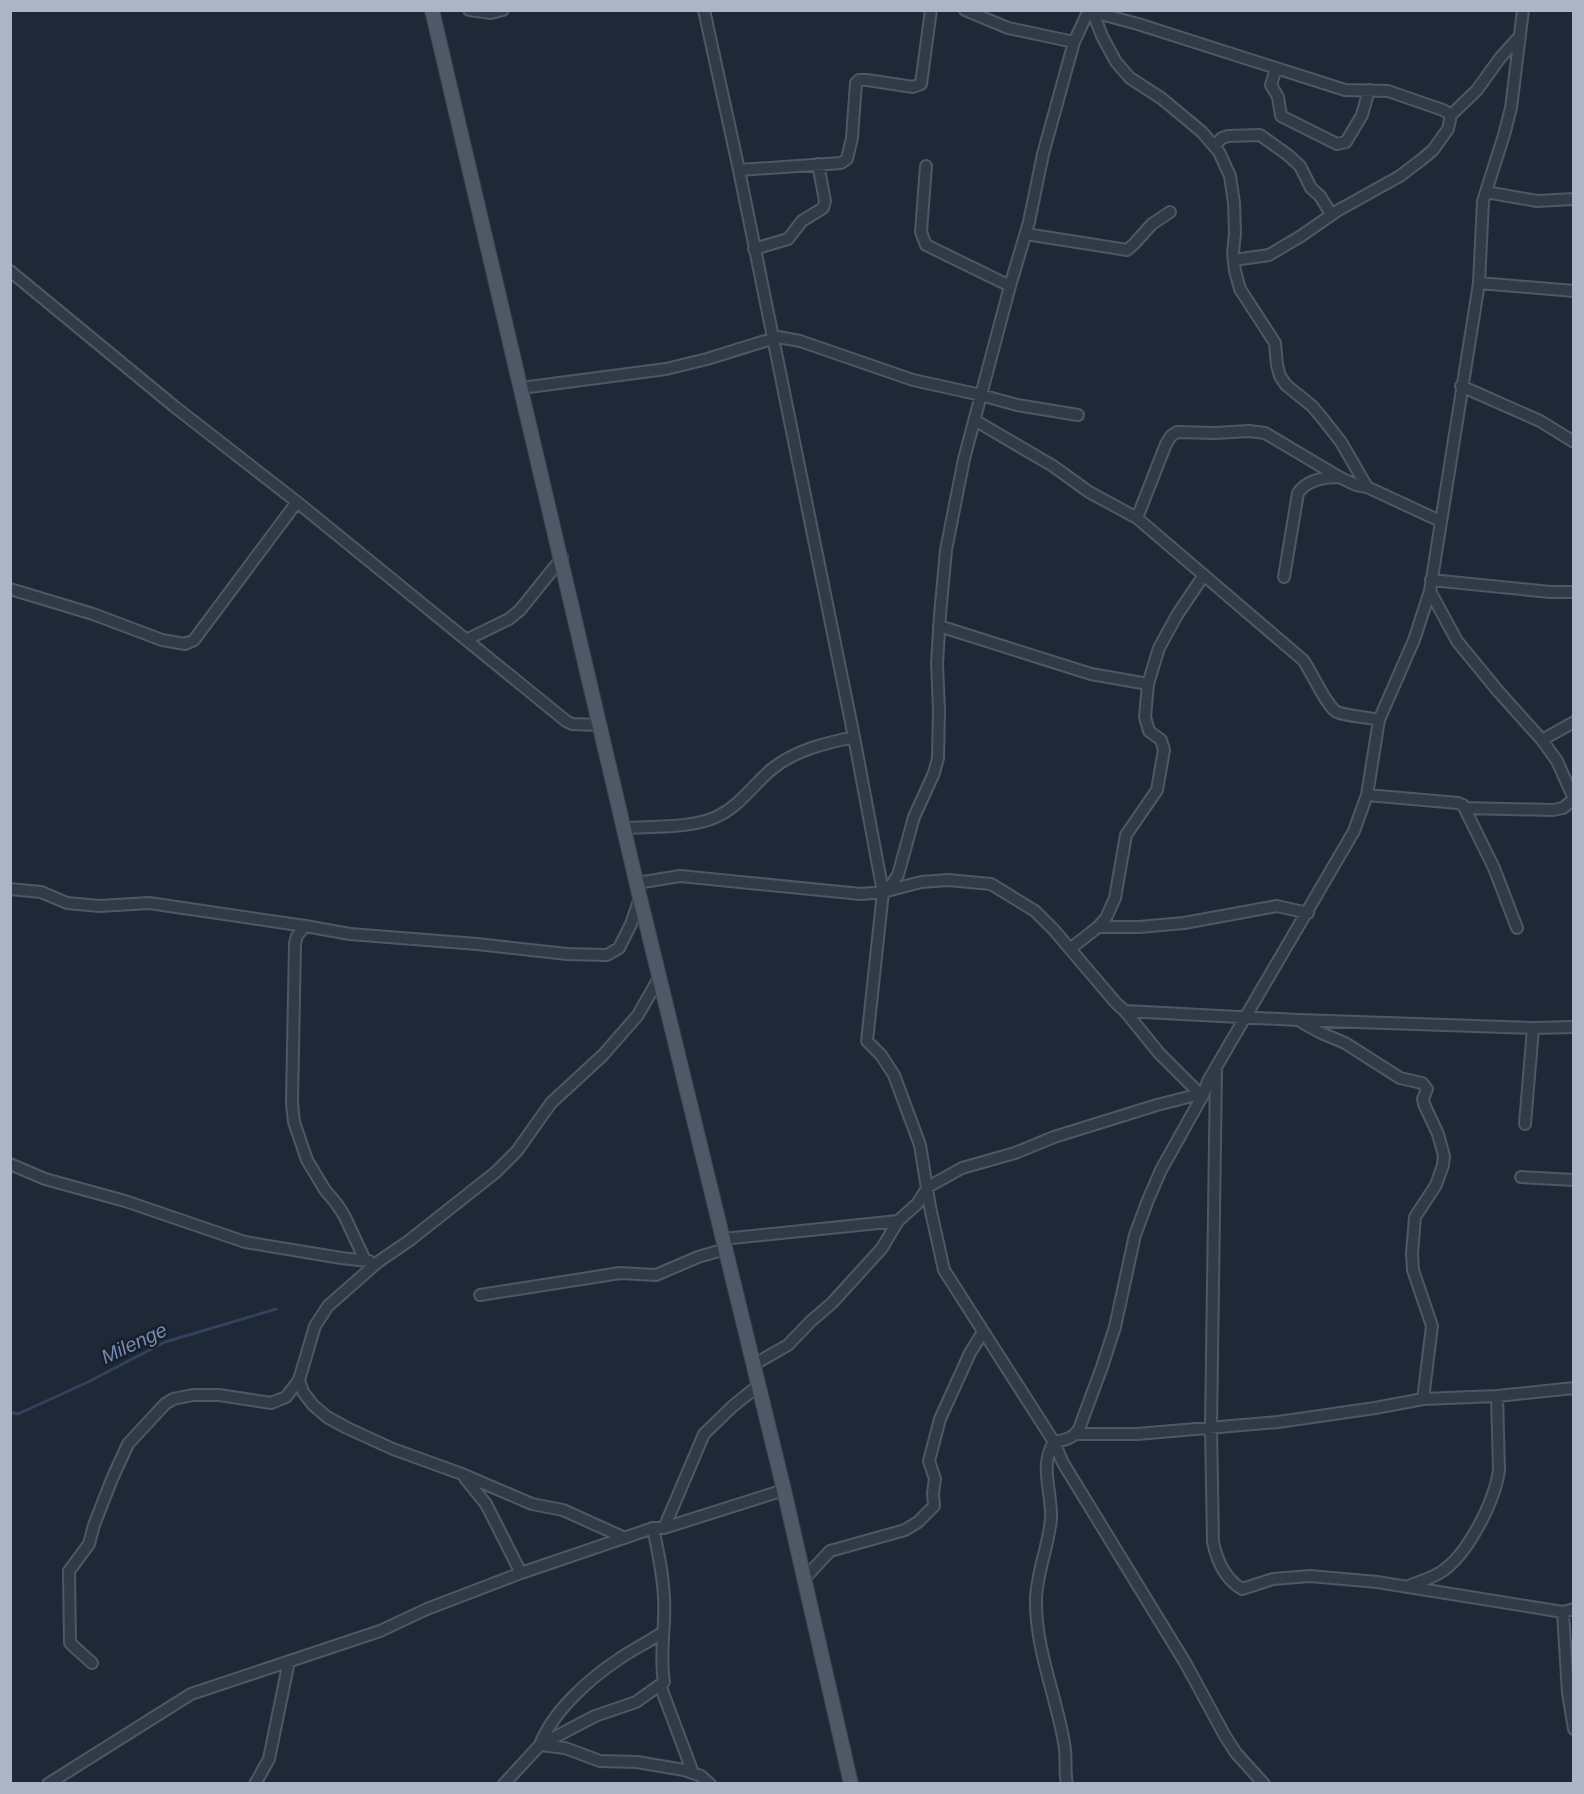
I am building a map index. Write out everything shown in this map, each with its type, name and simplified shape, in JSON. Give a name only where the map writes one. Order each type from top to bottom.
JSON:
[{"type":"main road","points":[[432,10],[659,978],[784,1490],[851,1784]]},
{"type":"street","points":[[469,10],[491,13],[503,10]]},
{"type":"street","points":[[704,10],[739,170],[854,737],[883,892],[867,1041],[881,1055],[894,1075],[920,1145],[930,1207],[944,1270],[1054,1442],[1063,1463],[1186,1664],[1236,1753],[1264,1784]]},
{"type":"street","points":[[739,170],[841,163],[847,159],[852,138],[854,88],[859,80],[913,87],[921,84],[932,10]]},
{"type":"street","points":[[965,10],[1008,28],[1074,42]]},
{"type":"street","points":[[1076,1434],[1115,1327],[1135,1235],[1161,1170],[1208,1081],[1247,1018],[1354,831],[1367,795],[1379,720],[1414,640],[1431,585],[1479,283],[1480,228],[1486,192],[1510,108],[1523,10]]},
{"type":"street","points":[[883,892],[898,875],[914,817],[934,773],[938,758],[939,710],[936,664],[939,626],[946,550],[964,459],[1026,234],[1043,154],[1074,42],[1091,11]]},
{"type":"street","points":[[1091,11],[1352,92],[1369,90],[1388,92],[1443,110],[1451,115]]},
{"type":"street","points":[[1091,11],[1116,62],[1130,78],[1161,98],[1202,132],[1219,152],[1230,176],[1234,202],[1234,260],[1240,289],[1275,344],[1280,376],[1286,385],[1312,406],[1341,442],[1367,487]]},
{"type":"street","points":[[1234,260],[1269,255],[1301,236],[1331,214],[1400,176],[1421,160],[1433,150],[1448,129],[1451,115],[1477,90],[1500,58],[1519,37]]},
{"type":"street","points":[[1276,68],[1271,85],[1278,97],[1281,116],[1337,144],[1346,142],[1362,115],[1369,90]]},
{"type":"street","points":[[1214,146],[1222,138],[1228,136],[1260,135],[1300,166],[1311,188],[1320,196],[1331,214]]},
{"type":"street","points":[[754,249],[788,239],[802,221],[824,208],[825,201],[818,164]]},
{"type":"street","points":[[926,166],[921,232],[926,245],[1010,286]]},
{"type":"street","points":[[1486,192],[1537,201],[1574,199]]},
{"type":"street","points":[[1026,234],[1127,250],[1152,224],[1170,212]]},
{"type":"street","points":[[10,271],[175,407],[297,502],[566,721],[573,724],[600,725]]},
{"type":"street","points":[[1479,283],[1574,291]]},
{"type":"street","points":[[520,388],[666,369],[778,336],[800,340],[913,380],[1017,405],[1078,415]]},
{"type":"street","points":[[1461,386],[1540,421],[1574,442]]},
{"type":"street","points":[[976,421],[1053,466],[1089,492],[1137,518],[1303,660],[1312,672],[1330,707],[1338,712],[1379,720]]},
{"type":"street","points":[[1137,518],[1171,436],[1177,432],[1249,431],[1265,433],[1356,486],[1367,487],[1440,521]]},
{"type":"street","points":[[1284,577],[1300,489],[1316,480],[1339,477]]},
{"type":"street","points":[[10,589],[93,614],[162,640],[185,644],[194,640],[297,502]]},
{"type":"street","points":[[466,640],[509,619],[520,610],[562,558]]},
{"type":"street","points":[[1070,949],[1106,918],[1115,898],[1126,835],[1158,790],[1164,750],[1161,740],[1149,731],[1144,717],[1148,684],[1159,648],[1177,615],[1204,575]]},
{"type":"street","points":[[1431,585],[1574,592]]},
{"type":"street","points":[[1431,585],[1458,641],[1498,691],[1542,740],[1557,761],[1574,799],[1563,808],[1553,810],[1465,808]]},
{"type":"street","points":[[939,626],[1090,674],[1148,684]]},
{"type":"street","points":[[1542,740],[1574,722]]},
{"type":"street","points":[[624,828],[706,821],[730,808],[772,769],[791,757],[811,748],[854,737]]},
{"type":"street","points":[[1367,795],[1458,803],[1465,808],[1494,868],[1517,928]]},
{"type":"street","points":[[637,883],[680,876],[769,883],[861,894],[883,892],[921,882],[948,880],[991,885],[1035,911],[1125,1011],[1159,1053],[1202,1093]]},
{"type":"street","points":[[10,889],[40,892],[68,903],[100,906],[149,903],[361,935],[567,954],[607,955],[619,948],[640,898]]},
{"type":"street","points":[[1098,927],[1139,927],[1184,922],[1277,906],[1308,913]]},
{"type":"street","points":[[305,926],[297,936],[295,943],[292,1103],[294,1122],[306,1160],[344,1215],[365,1260]]},
{"type":"street","points":[[92,1663],[70,1643],[69,1571],[89,1544],[94,1525],[128,1444],[165,1404],[173,1399],[193,1395],[219,1395],[271,1404],[286,1397],[299,1380],[315,1326],[322,1313],[378,1262],[410,1240],[496,1172],[517,1151],[551,1103],[603,1055],[638,1015],[659,978]]},
{"type":"street","points":[[1125,1011],[1298,1020],[1533,1028],[1574,1027]]},
{"type":"street","points":[[1298,1020],[1345,1043],[1400,1078],[1422,1083],[1427,1089],[1423,1099],[1424,1104],[1438,1134],[1444,1156],[1436,1185],[1415,1217],[1413,1270],[1432,1326],[1423,1399]]},
{"type":"street","points":[[1525,1124],[1533,1028]]},
{"type":"street","points":[[1216,1071],[1211,1428],[1213,1542],[1216,1559],[1235,1584],[1246,1588],[1273,1579],[1311,1576],[1407,1586],[1467,1598],[1568,1610],[1568,1693],[1574,1729]]},
{"type":"street","points":[[753,1365],[789,1345],[832,1303],[882,1248],[898,1221],[917,1204],[928,1187],[962,1168],[1015,1153],[1054,1137],[1202,1093]]},
{"type":"street","points":[[10,1164],[45,1179],[125,1201],[245,1242],[378,1262]]},
{"type":"street","points":[[1521,1177],[1574,1180]]},
{"type":"street","points":[[480,1295],[620,1273],[656,1275],[725,1244],[898,1221]]},
{"type":"street","points":[[804,1579],[830,1551],[905,1530],[918,1522],[934,1506],[935,1479],[929,1461],[940,1419],[970,1353],[983,1332]]},
{"type":"street","points":[[299,1380],[303,1392],[313,1405],[327,1417],[346,1428],[532,1504],[563,1510],[625,1538]]},
{"type":"street","points":[[504,1784],[540,1745],[595,1716],[636,1702],[664,1682],[661,1654],[663,1582],[658,1528],[704,1434],[759,1385]]},
{"type":"street","points":[[1067,1784],[1064,1742],[1042,1647],[1036,1602],[1051,1516],[1047,1459],[1048,1451],[1054,1442],[1076,1434],[1137,1434],[1278,1422],[1423,1399],[1497,1396],[1574,1388]]},
{"type":"street","points":[[1407,1586],[1437,1575],[1454,1563],[1466,1548],[1486,1510],[1498,1481],[1497,1396]]},
{"type":"street","points":[[462,1474],[486,1504],[521,1573]]},
{"type":"street","points":[[48,1784],[190,1694],[380,1631],[427,1609],[521,1573],[625,1538],[784,1490]]},
{"type":"street","points":[[540,1745],[544,1733],[552,1722],[588,1683],[619,1659],[663,1632]]},
{"type":"street","points":[[255,1784],[269,1759],[289,1661]]},
{"type":"street","points":[[660,1685],[693,1773]]},
{"type":"street","points":[[540,1745],[565,1748],[600,1761],[637,1762],[693,1773],[701,1776],[710,1784]]},
{"type":"waterway","name":"Milenge","points":[[10,1412],[18,1414],[88,1382],[165,1342],[276,1309]]}]
